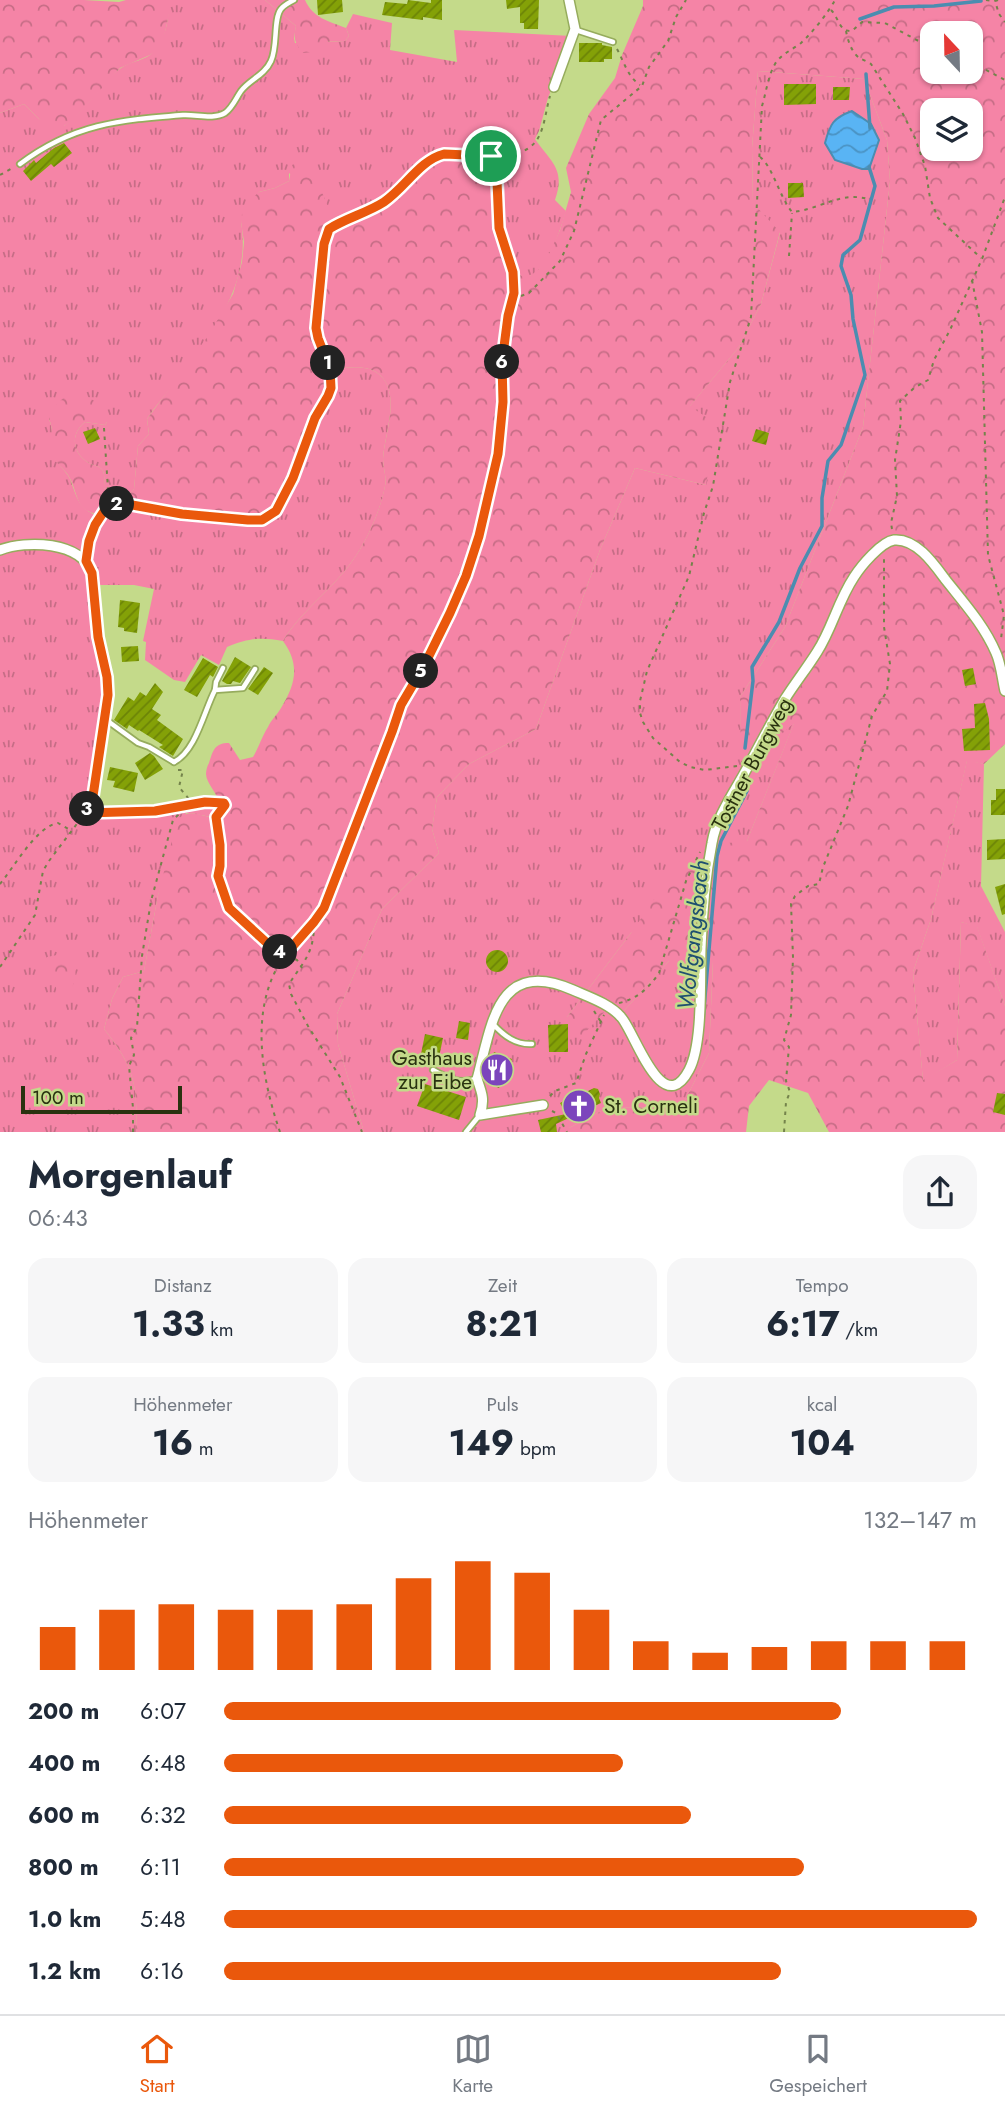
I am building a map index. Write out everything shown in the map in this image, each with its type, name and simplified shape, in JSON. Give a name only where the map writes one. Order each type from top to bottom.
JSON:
[{"type":"street","points":[[554,88],[575,29],[569,0]]},
{"type":"street","points":[[889,542],[907,542],[918,548],[984,628],[997,655],[1005,691]]},
{"type":"street","name":"Tostner Burgweg","points":[[480,1115],[484,1097],[477,1079],[498,1006],[506,994],[530,981],[565,986],[606,1005],[620,1016],[630,1030],[650,1069],[661,1083],[670,1085],[682,1080],[690,1069],[695,1051],[702,986],[701,948],[712,840],[727,804],[787,696],[818,651],[854,576],[889,542]]},
{"type":"street","points":[[0,550],[20,544],[41,544],[73,553],[86,561],[92,573],[98,637],[108,685],[93,796],[85,813]]},
{"type":"street","points":[[480,1115],[542,1105]]},
{"type":"lane","points":[[20,164],[60,138],[90,128],[153,118],[225,113],[241,90],[267,69],[275,50],[278,16],[281,9],[294,0]]},
{"type":"lane","points":[[575,29],[613,42]]},
{"type":"lane","points":[[105,719],[138,743],[175,764],[196,735],[222,668]]},
{"type":"lane","points":[[215,690],[243,688],[255,668]]},
{"type":"lane","points":[[492,1024],[514,1041],[532,1044]]},
{"type":"lane","points":[[433,1070],[451,1081],[477,1079]]},
{"type":"lane","points":[[466,1132],[480,1115]]},
{"type":"path","points":[[512,300],[529,293],[560,261],[574,231],[601,120],[642,86],[649,67],[668,41],[686,0]]},
{"type":"path","points":[[749,765],[705,770],[681,762],[653,738],[640,713],[639,701],[648,671],[689,576],[713,486],[730,382],[751,317],[762,106],[775,64],[802,41],[835,0]]},
{"type":"path","points":[[986,0],[997,1],[999,14],[1005,22]]},
{"type":"path","points":[[830,9],[846,32],[857,56],[868,60],[903,114],[925,166],[930,198],[939,218],[982,259]]},
{"type":"path","points":[[846,32],[852,31],[862,22],[885,23],[920,42]]},
{"type":"path","points":[[613,42],[628,72],[642,86]]},
{"type":"path","points":[[984,69],[1005,80]]},
{"type":"path","points":[[86,561],[95,525],[109,506],[121,503],[182,514],[248,520],[262,520],[276,511],[293,478],[315,418],[331,388],[330,369],[316,328],[324,244],[329,229],[384,202],[410,181],[425,164],[438,156],[491,156],[522,152],[536,141],[541,132],[554,88]]},
{"type":"path","points":[[280,1132],[269,1097],[261,1040],[268,988],[285,955],[324,908],[401,705],[450,613],[479,536],[498,454],[503,402],[502,362],[514,293],[513,272],[499,228],[497,181],[491,156]]},
{"type":"path","points":[[759,156],[767,163],[774,183],[792,212],[789,256]]},
{"type":"path","points":[[0,175],[20,164]]},
{"type":"path","points":[[792,212],[849,196],[869,199]]},
{"type":"path","points":[[785,1132],[786,1102],[790,1092],[786,1081],[789,1047],[784,1040],[791,1015],[791,904],[795,896],[808,886],[820,884],[822,867],[848,806],[872,716],[887,691],[890,664],[884,616],[891,523],[897,496],[895,460],[901,421],[900,401],[928,380],[934,360],[982,259],[1005,197]]},
{"type":"path","points":[[972,280],[982,332],[988,555],[1004,615],[997,655]]},
{"type":"path","points":[[104,428],[109,506]]},
{"type":"path","points":[[175,764],[178,770],[183,770],[179,787],[194,806]]},
{"type":"path","points":[[133,1132],[130,1066],[134,1055],[131,1038],[137,1027],[142,956],[151,901],[173,820],[179,814],[205,802],[225,805],[216,817],[220,845],[218,876],[229,908],[267,943],[297,960],[302,968]]},
{"type":"path","points":[[0,967],[34,915],[43,872],[85,813],[155,811],[194,806]]},
{"type":"path","points":[[0,884],[32,841],[48,826],[58,822],[71,830]]},
{"type":"path","points":[[568,1132],[556,1113],[542,1105],[555,1091],[576,1083],[606,1005],[635,998],[651,985],[659,973],[686,881],[697,855],[712,840]]},
{"type":"path","points":[[314,922],[314,939],[309,956],[289,984],[291,994],[340,1077],[362,1132]]},
{"type":"path","points":[[594,1011],[601,1022]]},
{"type":"green space","points":[[0,0],[169,0],[169,14],[162,46],[150,55],[120,68],[74,119],[64,126],[51,127],[24,104],[0,113]]},
{"type":"green space","points":[[169,0],[265,0],[296,26],[295,43],[345,41],[349,36],[346,28],[353,14],[392,23],[390,50],[457,62],[454,30],[572,36],[535,139],[558,173],[555,200],[566,211],[553,247],[537,272],[526,277],[513,272],[499,228],[497,206],[462,156],[448,155],[428,162],[385,201],[335,225],[329,213],[289,173],[289,181],[259,192],[241,222],[243,245],[235,287],[216,326],[147,419],[149,434],[138,446],[134,489],[131,493],[120,496],[104,488],[102,469],[83,459],[76,449],[77,432],[85,422],[105,425],[107,422],[49,419],[55,459],[68,476],[80,503],[93,514],[112,504],[121,503],[182,514],[248,521],[305,445],[315,418],[331,389],[330,369],[370,369],[387,384],[391,405],[383,459],[385,486],[377,515],[358,552],[345,571],[299,619],[283,641],[255,639],[227,647],[219,665],[201,655],[185,682],[174,680],[145,660],[146,642],[143,641],[154,589],[134,585],[96,585],[90,547],[79,553],[49,544],[30,542],[0,547],[0,113],[24,104],[39,119],[64,126],[120,69],[147,57],[160,44],[166,30]]},
{"type":"green space","points":[[265,0],[305,0],[317,15],[346,28],[349,36],[345,41],[327,42],[312,52],[303,53],[295,41],[296,26]]},
{"type":"green space","points":[[643,0],[1005,0],[1005,744],[984,764],[967,761],[931,919],[913,972],[923,1080],[957,1060],[961,922],[977,926],[1005,1006],[1005,1132],[829,1132],[808,1093],[769,1080],[749,1106],[746,1132],[569,1132],[569,1128],[609,1107],[681,1108],[709,1053],[713,961],[669,961],[622,1013],[608,1008],[580,1038],[567,1017],[631,933],[690,847],[747,841],[794,723],[741,770],[740,697],[785,627],[863,427],[890,181],[887,140],[864,79],[758,71],[752,148],[753,203],[780,232],[761,304],[739,347],[690,406],[716,424],[706,485],[635,468],[600,550],[536,729],[469,764],[437,797],[432,829],[439,853],[382,909],[337,1014],[338,1044],[364,1132],[136,1132],[136,1101],[132,1077],[122,1054],[104,1029],[112,999],[123,977],[144,971],[158,895],[177,821],[182,816],[193,813],[212,816],[219,809],[218,799],[206,774],[213,751],[220,744],[229,743],[240,760],[253,757],[293,682],[294,666],[283,641],[299,619],[345,571],[373,524],[385,483],[383,459],[390,416],[390,394],[381,376],[370,369],[330,369],[327,395],[284,498],[274,513],[263,518],[246,520],[201,517],[121,503],[110,506],[102,514],[86,510],[79,501],[68,475],[53,455],[49,419],[51,414],[59,402],[75,391],[96,402],[107,422],[105,425],[85,422],[75,438],[76,449],[83,459],[102,469],[104,488],[120,496],[131,493],[134,489],[138,446],[149,434],[147,419],[208,336],[233,294],[242,262],[243,206],[259,192],[289,181],[292,165],[301,161],[318,182],[336,225],[391,197],[432,158],[449,154],[482,157],[497,181],[499,228],[513,272],[530,276],[539,269],[549,254],[560,230],[571,192],[566,168],[589,114],[615,78],[643,6]]},
{"type":"green space","points":[[758,71],[864,79],[887,140],[890,181],[863,427],[785,627],[740,697],[742,769],[795,721],[747,841],[631,933],[567,1017],[609,1008],[622,1013],[669,961],[713,961],[709,1053],[681,1108],[609,1107],[569,1128],[569,1132],[364,1132],[338,1044],[337,1014],[382,909],[439,853],[432,829],[437,797],[469,764],[536,729],[600,550],[635,468],[706,485],[689,407],[739,347],[761,304],[780,233],[753,204],[752,148]]},
{"type":"green space","points":[[29,545],[70,555],[88,574],[105,685],[91,795],[83,813],[155,811],[218,800],[218,808],[213,816],[186,813],[158,895],[144,971],[123,977],[112,999],[104,1029],[122,1054],[132,1077],[136,1101],[136,1132],[0,1132],[0,552]]},
{"type":"green space","points":[[967,760],[984,764],[981,886],[1005,932],[1005,1006],[977,927],[961,922],[957,1060],[923,1081],[913,972],[931,919]]},
{"type":"green space","points":[[57,955],[69,961],[75,970],[75,980],[68,993],[58,993],[48,967],[47,957]]},
{"type":"water","points":[[852,111],[871,124],[879,140],[869,169],[835,160],[825,143],[833,122]]},
{"type":"building","points":[[317,0],[342,0],[343,12],[318,15]]},
{"type":"building","points":[[408,0],[431,3],[431,0],[442,0],[442,20],[382,15],[385,2],[407,4]]},
{"type":"building","points":[[506,0],[539,0],[538,29],[524,29],[524,23],[520,23],[520,7],[507,9]]},
{"type":"building","points":[[579,43],[602,43],[612,47],[612,59],[604,59],[604,62],[579,62]]},
{"type":"building","points":[[784,84],[816,84],[816,104],[784,105]]},
{"type":"building","points":[[833,87],[850,87],[849,100],[833,100]]},
{"type":"building","points":[[64,143],[72,153],[54,167],[51,164],[31,181],[23,171],[34,160],[36,163]]},
{"type":"building","points":[[788,183],[803,183],[804,197],[788,198]]},
{"type":"building","points":[[95,428],[100,439],[88,444],[83,432]]},
{"type":"building","points":[[756,429],[769,433],[766,445],[752,441]]},
{"type":"building","points":[[120,600],[140,603],[137,633],[118,627]]},
{"type":"building","points":[[138,646],[139,661],[122,662],[121,647]]},
{"type":"building","points":[[235,657],[251,667],[240,683],[233,681],[227,684],[222,681]]},
{"type":"building","points":[[203,658],[218,667],[197,697],[184,690]]},
{"type":"building","points":[[264,667],[273,673],[258,695],[248,689]]},
{"type":"building","points":[[973,668],[976,684],[965,686],[962,670]]},
{"type":"building","points":[[155,683],[163,692],[152,709],[161,715],[157,720],[183,739],[173,756],[159,747],[163,745],[139,730],[129,725],[127,729],[114,720],[128,697],[134,701],[140,692],[146,696]]},
{"type":"building","points":[[985,703],[989,719],[990,750],[964,751],[962,729],[975,728],[974,704]]},
{"type":"building","points":[[150,753],[163,769],[145,780],[135,763]]},
{"type":"building","points":[[110,767],[138,773],[134,792],[113,787],[115,781],[107,780]]},
{"type":"building","points":[[996,789],[1005,789],[1005,815],[991,815],[991,800],[996,800]]},
{"type":"building","points":[[1005,839],[1005,859],[987,860],[987,840]]},
{"type":"building","points":[[1005,884],[1005,914],[1002,915],[995,887]]},
{"type":"building","points":[[497,950],[507,957],[508,961],[501,971],[497,972],[487,965],[486,961],[493,951]]},
{"type":"building","points":[[459,1021],[470,1023],[468,1040],[456,1038]]},
{"type":"building","points":[[568,1024],[568,1052],[549,1052],[548,1025]]},
{"type":"building","points":[[425,1034],[443,1038],[439,1057],[421,1054]]},
{"type":"building","name":"Gasthaus zur Eibe","points":[[494,1052],[512,1059],[499,1088],[486,1083],[484,1079]]},
{"type":"building","points":[[425,1084],[466,1097],[459,1120],[417,1106]]},
{"type":"building","name":"St. Corneli","points":[[594,1088],[598,1089],[601,1103],[556,1124],[557,1132],[541,1132],[538,1120],[566,1114],[560,1103]]},
{"type":"building","points":[[997,1093],[1005,1094],[1005,1115],[993,1112]]},
{"type":"waterway","name":"Wolfgangsbach","points":[[860,19],[894,7],[981,1]]},
{"type":"waterway","name":"Wolfgangsbach","points":[[866,74],[870,128]]},
{"type":"waterway","name":"Wolfgangsbach","points":[[745,748],[753,681],[752,667],[779,622],[800,568],[822,526],[822,498],[828,461],[841,445],[865,375],[853,319],[851,295],[841,266],[843,255],[860,240],[875,186],[869,167]]},
{"type":"waterway","name":"Wolfgangsbach","points":[[702,1032],[717,856],[721,841],[747,791],[748,782]]},
{"type":"place","name":"Gasthaus zur Eibe","points":[[497,1070]]},
{"type":"place","name":"St. Corneli","points":[[579,1106]]},
{"type":"route","points":[[438,156],[491,156],[497,181],[499,228],[513,272],[514,293],[502,362],[503,402],[498,454],[479,536],[450,613],[401,705],[324,908],[285,955],[267,943],[229,908],[218,876],[220,845],[216,817],[224,803],[205,802],[190,807],[185,805],[155,811],[85,813],[93,796],[108,695],[98,637],[92,573],[86,561],[89,541],[98,519],[112,504],[248,520],[262,520],[276,511],[293,478],[315,418],[331,388],[330,369],[316,328],[324,244],[329,229],[384,202],[410,181],[425,164],[438,156]]}]
